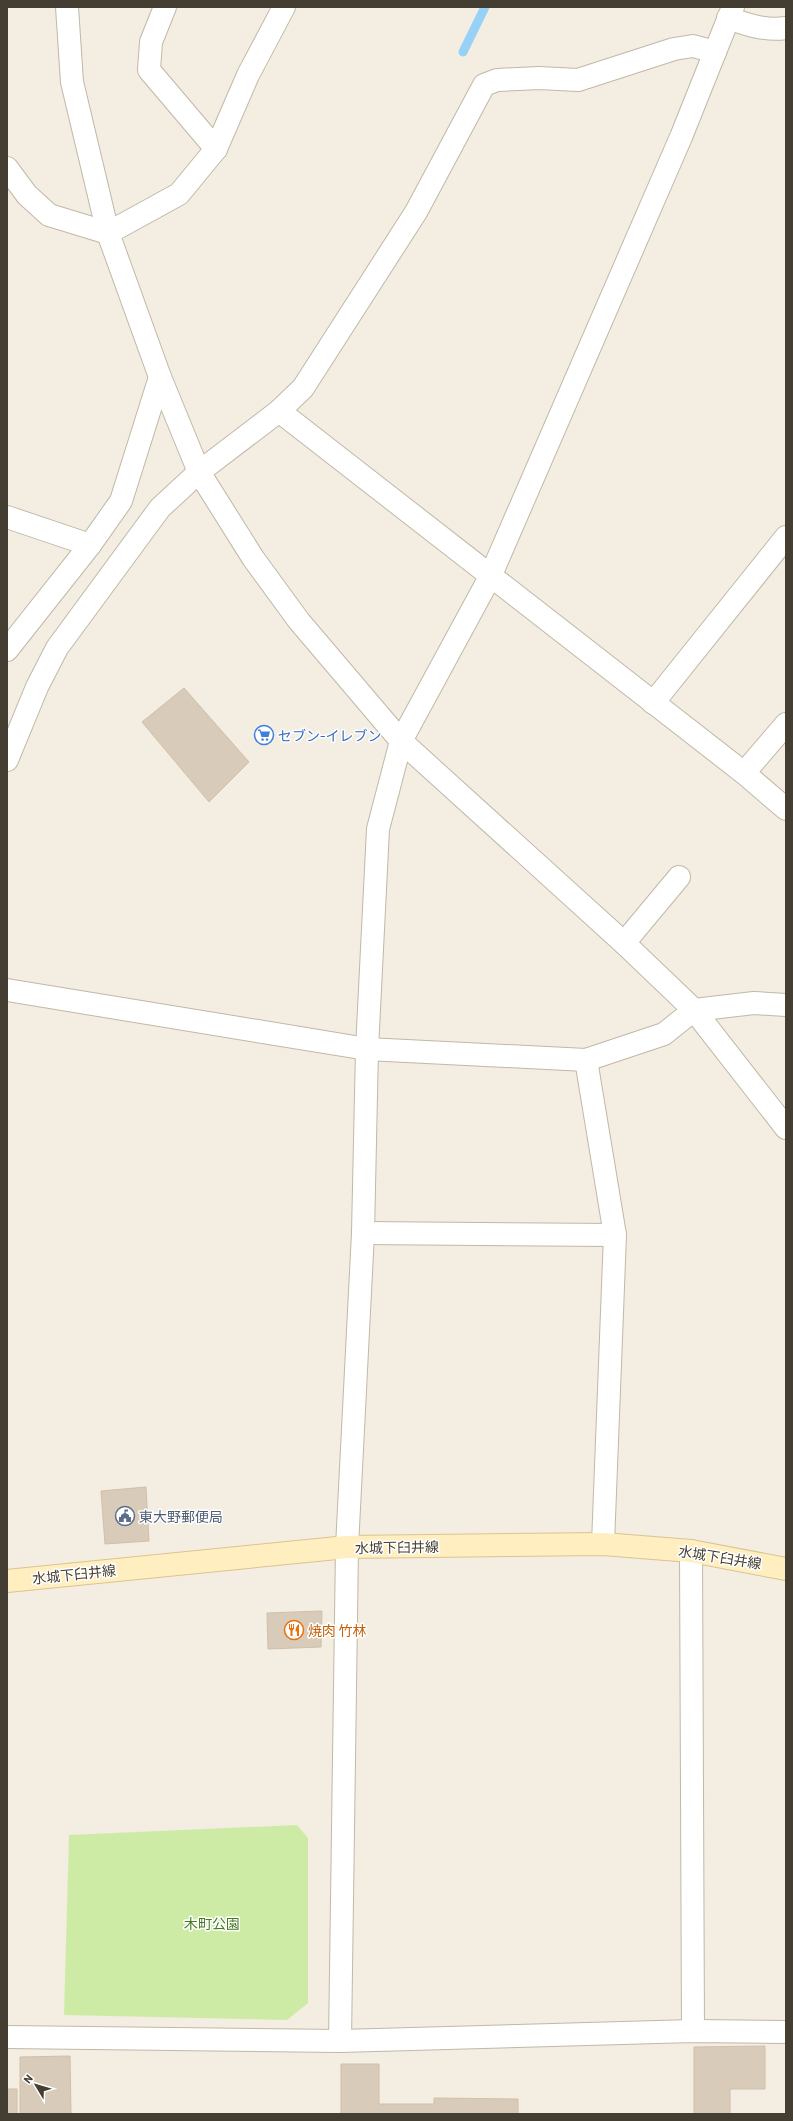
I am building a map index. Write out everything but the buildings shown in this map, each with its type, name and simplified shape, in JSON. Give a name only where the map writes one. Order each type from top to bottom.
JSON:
[{"type":"main road","name":"水城下臼井線","points":[[7,1581],[347,1547],[603,1544],[691,1551],[786,1568]]},
{"type":"street","points":[[67,7],[72,82],[108,233],[160,377],[199,472],[253,558],[299,621],[401,741],[624,943],[694,1010],[786,1128]]},
{"type":"street","points":[[166,7],[151,42],[149,70],[216,149]]},
{"type":"street","points":[[7,168],[27,195],[49,215],[108,233],[179,194],[216,149],[248,75],[284,7]]},
{"type":"street","points":[[340,2041],[347,1547],[363,1233],[367,1049],[378,829],[401,741],[490,577],[681,137],[730,13],[756,28],[770,30],[786,28]]},
{"type":"street","points":[[7,760],[37,688],[57,648],[160,508],[199,472],[278,411],[303,388],[412,218],[484,85],[497,80],[539,78],[578,80],[674,49],[693,46],[715,52]]},
{"type":"street","points":[[7,650],[90,545],[121,501],[160,377]]},
{"type":"street","points":[[278,411],[744,773],[786,809]]},
{"type":"street","points":[[7,517],[90,545]]},
{"type":"street","points":[[652,703],[786,537]]},
{"type":"street","points":[[744,773],[786,724]]},
{"type":"street","points":[[624,943],[679,877]]},
{"type":"street","points":[[7,990],[367,1049],[586,1060],[664,1034],[694,1010],[754,1003],[786,1006]]},
{"type":"street","points":[[586,1060],[615,1235],[603,1544]]},
{"type":"street","points":[[363,1233],[615,1235]]},
{"type":"street","points":[[691,1551],[693,2031]]},
{"type":"street","points":[[7,2037],[340,2041],[693,2031],[786,2032]]},
{"type":"green space","name":"木町公園","points":[[297,1825],[308,1838],[308,2003],[287,2020],[64,2015],[69,1835]]},
{"type":"waterway","points":[[463,52],[485,7]]},
{"type":"place","name":"セブン-イレブン","points":[[264,735]]},
{"type":"place","name":"東大野郵便局","points":[[125,1516]]},
{"type":"place","name":"焼肉 竹林","points":[[294,1630]]}]
